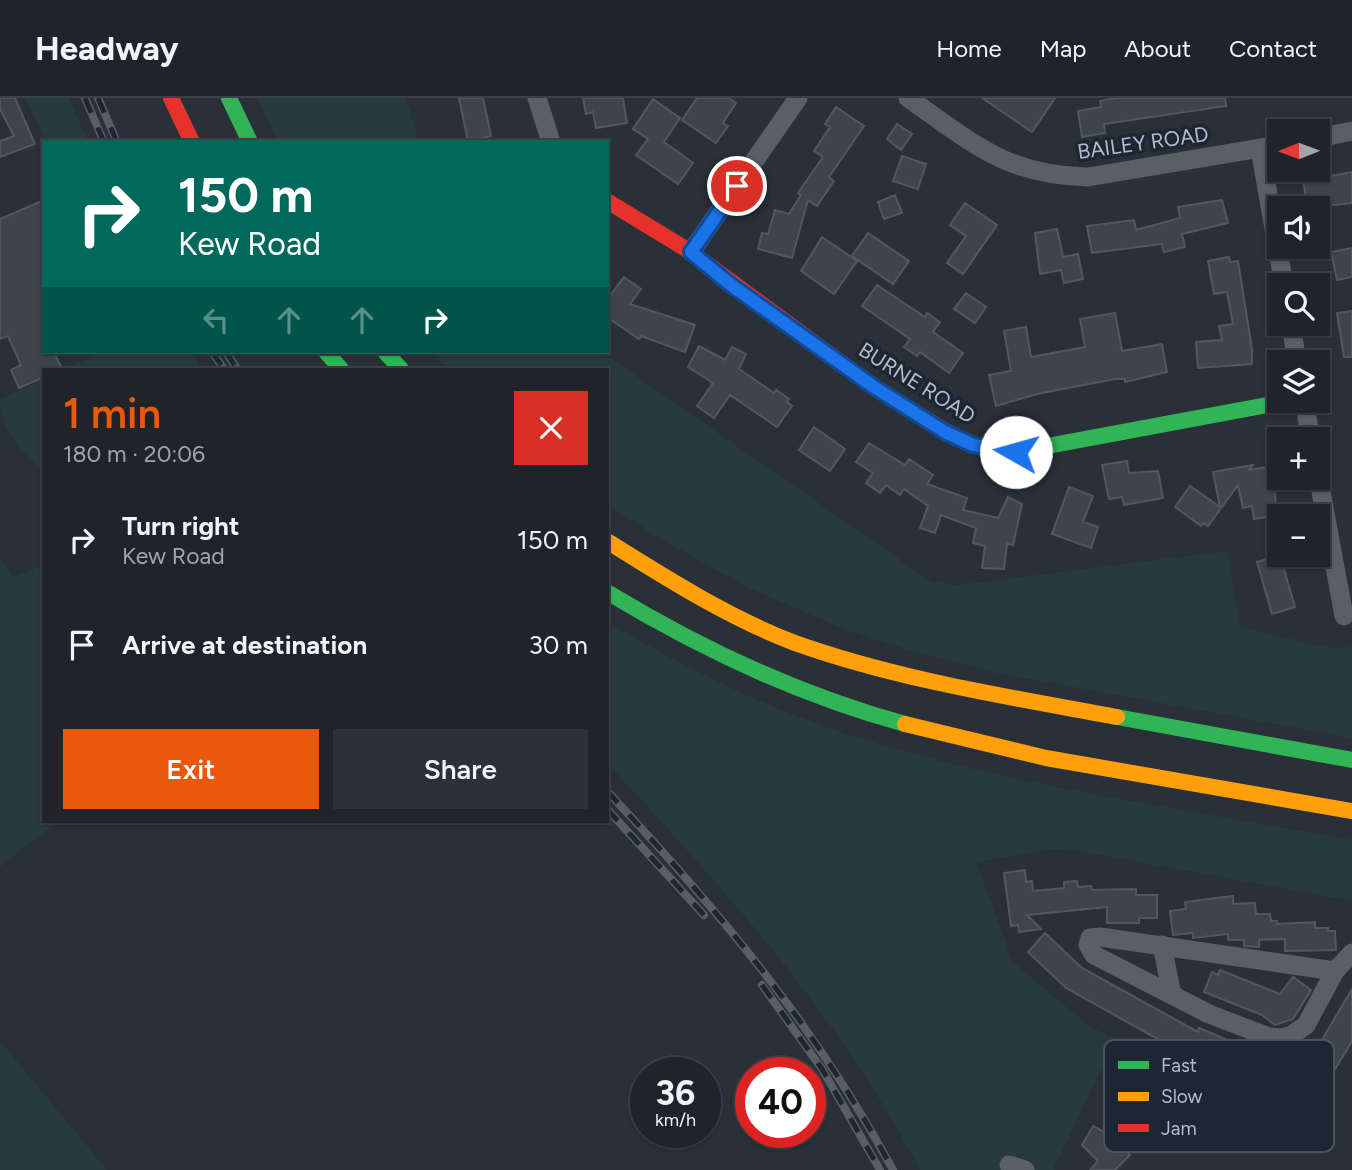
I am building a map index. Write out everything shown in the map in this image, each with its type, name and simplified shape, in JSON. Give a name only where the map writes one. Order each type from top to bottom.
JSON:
[{"type":"main road","points":[[171,98],[191,140]]},
{"type":"main road","points":[[229,98],[249,140]]},
{"type":"main road","name":"BURNE ROAD","points":[[609,202],[691,252],[731,285],[874,387],[945,432],[973,445],[1016,452],[1267,405]]},
{"type":"main road","points":[[329,354],[340,368]]},
{"type":"main road","points":[[387,354],[400,368]]},
{"type":"main road","points":[[609,542],[682,588],[793,642],[913,679],[1352,760]]},
{"type":"main road","points":[[609,594],[695,645],[783,682],[887,720],[1004,750],[1352,811]]},
{"type":"street","points":[[537,98],[550,140]]},
{"type":"street","points":[[691,252],[798,98]]},
{"type":"street","name":"BAILEY ROAD","points":[[908,98],[1004,162],[1060,176],[1088,177],[1267,147]]},
{"type":"street","points":[[1330,136],[1352,131]]},
{"type":"street","points":[[1274,182],[1283,273]]},
{"type":"street","points":[[1321,490],[1344,617]]},
{"type":"street","points":[[1335,971],[1100,937],[1090,938],[1088,945],[1094,955],[1172,995],[1269,1037],[1282,1038],[1292,1035],[1306,1025],[1335,971],[1352,953]]},
{"type":"street","points":[[1162,945],[1172,995]]},
{"type":"green space","points":[[24,98],[69,98],[87,140],[47,140]]},
{"type":"green space","points":[[257,98],[406,98],[418,140],[278,140]]},
{"type":"green space","points":[[100,354],[192,354],[202,368],[68,368]]},
{"type":"green space","points":[[434,354],[605,354],[932,582],[958,585],[1227,551],[1240,627],[1329,648],[1352,647],[1352,738],[992,672],[844,629],[749,588],[659,538],[609,505],[609,368],[448,368]]},
{"type":"green space","points":[[42,380],[42,469],[13,440],[4,421],[0,399]]},
{"type":"green space","points":[[0,557],[13,577],[42,566],[42,823],[55,823],[0,867]]},
{"type":"green space","points":[[609,623],[696,671],[757,700],[821,725],[914,754],[1100,796],[1352,840],[1352,901],[1079,851],[1053,849],[976,862],[1013,962],[1089,1026],[1116,1040],[1104,1040],[1104,1065],[1053,1170],[920,1170],[888,1113],[816,1006],[695,859],[609,765]]},
{"type":"green space","points":[[0,1041],[107,1170],[0,1170]]},
{"type":"building","points":[[0,98],[15,98],[35,144],[0,157],[0,141],[14,136],[0,109]]},
{"type":"building","points":[[459,98],[483,98],[491,136],[468,140]]},
{"type":"building","points":[[583,98],[623,98],[627,123],[596,128],[593,112],[586,114]]},
{"type":"building","points":[[697,98],[729,98],[736,103],[723,123],[728,126],[716,143],[682,120]]},
{"type":"building","points":[[982,98],[1055,98],[1032,132]]},
{"type":"building","points":[[1116,98],[1225,98],[1226,106],[1104,124],[1105,133],[1082,137],[1078,111],[1101,107],[1100,101]]},
{"type":"building","points":[[653,99],[680,118],[664,142],[693,163],[678,184],[636,155],[648,139],[633,129]]},
{"type":"building","points":[[836,107],[864,126],[829,177],[834,181],[817,206],[808,200],[792,258],[758,249],[762,233],[768,234],[775,210],[789,214],[801,195],[798,193],[823,157],[814,151],[830,127],[825,124]]},
{"type":"building","points":[[897,124],[912,134],[901,150],[887,139]]},
{"type":"building","points":[[902,156],[926,164],[918,189],[893,181]]},
{"type":"building","points":[[1352,172],[1352,203],[1330,206],[1330,196],[1306,196],[1303,182],[1330,182],[1330,176]]},
{"type":"building","points":[[895,195],[902,213],[884,219],[878,202]]},
{"type":"building","points":[[1222,200],[1228,223],[1182,234],[1185,247],[1164,252],[1162,244],[1092,253],[1087,226],[1134,220],[1136,230],[1180,218],[1178,207]]},
{"type":"building","points":[[42,201],[42,354],[55,354],[62,368],[42,368],[42,378],[19,388],[11,370],[21,365],[8,336],[0,339],[0,219]]},
{"type":"building","points":[[965,203],[997,225],[963,274],[947,263],[966,236],[950,225]]},
{"type":"building","points":[[1057,229],[1063,257],[1078,254],[1083,279],[1064,283],[1061,270],[1040,274],[1035,233]]},
{"type":"building","points":[[868,233],[909,261],[893,284],[852,256]]},
{"type":"building","points":[[822,237],[857,261],[834,294],[801,271]]},
{"type":"building","points":[[1352,248],[1352,277],[1337,280],[1331,252]]},
{"type":"building","points":[[1229,257],[1230,262],[1238,261],[1252,364],[1198,368],[1196,342],[1222,340],[1219,326],[1233,324],[1227,292],[1214,294],[1208,261]]},
{"type":"building","points":[[624,277],[641,289],[630,304],[695,325],[685,352],[641,336],[639,339],[609,318],[609,297]]},
{"type":"building","points":[[877,285],[925,317],[927,313],[940,322],[933,332],[963,353],[949,373],[920,352],[917,356],[904,347],[910,339],[862,306]]},
{"type":"building","points":[[966,293],[986,307],[975,323],[954,309]]},
{"type":"building","points":[[1352,311],[1352,357],[1344,357],[1337,313]]},
{"type":"building","points":[[1115,313],[1122,351],[1162,344],[1167,372],[1125,382],[1125,379],[1115,379],[1037,394],[996,406],[989,375],[1011,371],[1004,331],[1026,327],[1031,357],[1085,347],[1080,319]]},
{"type":"building","points":[[699,346],[725,360],[732,347],[746,354],[739,369],[774,393],[776,390],[789,399],[787,402],[792,406],[777,427],[730,395],[714,418],[697,406],[713,383],[688,367]]},
{"type":"building","points":[[814,427],[845,449],[830,471],[799,450]]},
{"type":"building","points":[[869,443],[905,465],[909,459],[933,475],[927,484],[967,498],[963,510],[998,518],[1008,497],[1022,504],[1013,545],[1007,544],[1004,569],[982,568],[985,546],[973,543],[976,528],[941,515],[935,533],[920,528],[928,506],[904,489],[900,495],[886,485],[880,493],[866,483],[873,473],[856,462]]},
{"type":"building","points":[[1127,461],[1129,473],[1158,471],[1163,498],[1124,505],[1122,497],[1109,499],[1102,465]]},
{"type":"building","points":[[1253,465],[1249,470],[1267,467],[1267,490],[1274,490],[1276,504],[1267,504],[1267,517],[1254,519],[1252,506],[1243,508],[1238,485],[1208,526],[1204,523],[1201,526],[1175,507],[1190,486],[1220,507],[1213,472]]},
{"type":"building","points":[[1069,487],[1093,496],[1083,522],[1098,527],[1091,548],[1052,534]]},
{"type":"building","points":[[1267,559],[1267,567],[1283,567],[1295,607],[1272,614],[1257,562]]},
{"type":"building","points":[[1025,870],[1026,882],[1032,881],[1033,891],[1064,888],[1064,882],[1077,881],[1078,887],[1091,886],[1092,890],[1136,889],[1136,895],[1157,895],[1157,918],[1139,918],[1139,923],[1107,923],[1107,907],[1027,915],[1041,929],[1019,932],[1018,925],[1011,926],[1004,873]]},
{"type":"building","points":[[1233,896],[1233,904],[1255,903],[1256,914],[1270,914],[1271,921],[1277,921],[1277,924],[1315,922],[1315,928],[1335,931],[1336,950],[1285,951],[1285,939],[1259,940],[1259,947],[1244,946],[1244,940],[1228,940],[1228,934],[1193,938],[1193,933],[1173,935],[1170,911],[1186,909],[1185,902]]},
{"type":"building","points":[[1045,933],[1082,968],[1198,1032],[1199,1028],[1227,1040],[1159,1040],[1066,988],[1028,952]]},
{"type":"building","points":[[1220,970],[1280,994],[1293,977],[1311,990],[1293,1019],[1275,1025],[1262,1015],[1204,992],[1212,972],[1218,975]]},
{"type":"building","points":[[1352,989],[1352,1041],[1334,1071],[1334,1040],[1322,1040]]},
{"type":"building","points":[[1093,1126],[1104,1132],[1104,1152],[1127,1152],[1130,1155],[1115,1170],[1090,1170],[1098,1161],[1082,1145]]},
{"type":"railway","points":[[85,98],[103,140]]},
{"type":"railway","points":[[98,98],[116,140]]},
{"type":"railway","points":[[213,354],[223,368]]},
{"type":"railway","points":[[227,354],[236,368]]},
{"type":"railway","points":[[609,793],[688,880],[763,971],[831,1066],[893,1170]]},
{"type":"railway","points":[[609,811],[704,915]]},
{"type":"railway","points":[[762,985],[822,1069],[880,1170]]},
{"type":"traffic: fast","points":[[229,98],[249,140]]},
{"type":"traffic: fast","points":[[328,354],[340,368]]},
{"type":"traffic: fast","points":[[387,354],[400,368]]},
{"type":"traffic: fast","points":[[952,435],[973,445],[1016,452],[1267,405]]},
{"type":"traffic: fast","points":[[609,593],[678,633],[789,685],[905,724]]},
{"type":"traffic: fast","points":[[1117,717],[1352,760]]},
{"type":"traffic: slow","points":[[609,542],[722,609],[795,643],[914,677],[1117,717]]},
{"type":"traffic: slow","points":[[905,724],[1046,758],[1352,811]]},
{"type":"traffic: jam","points":[[171,98],[191,140]]},
{"type":"traffic: jam","points":[[609,202],[691,252],[874,387],[952,435]]},
{"type":"route","points":[[737,186],[691,252],[731,285],[874,387],[945,432],[973,445],[1016,452]]}]
